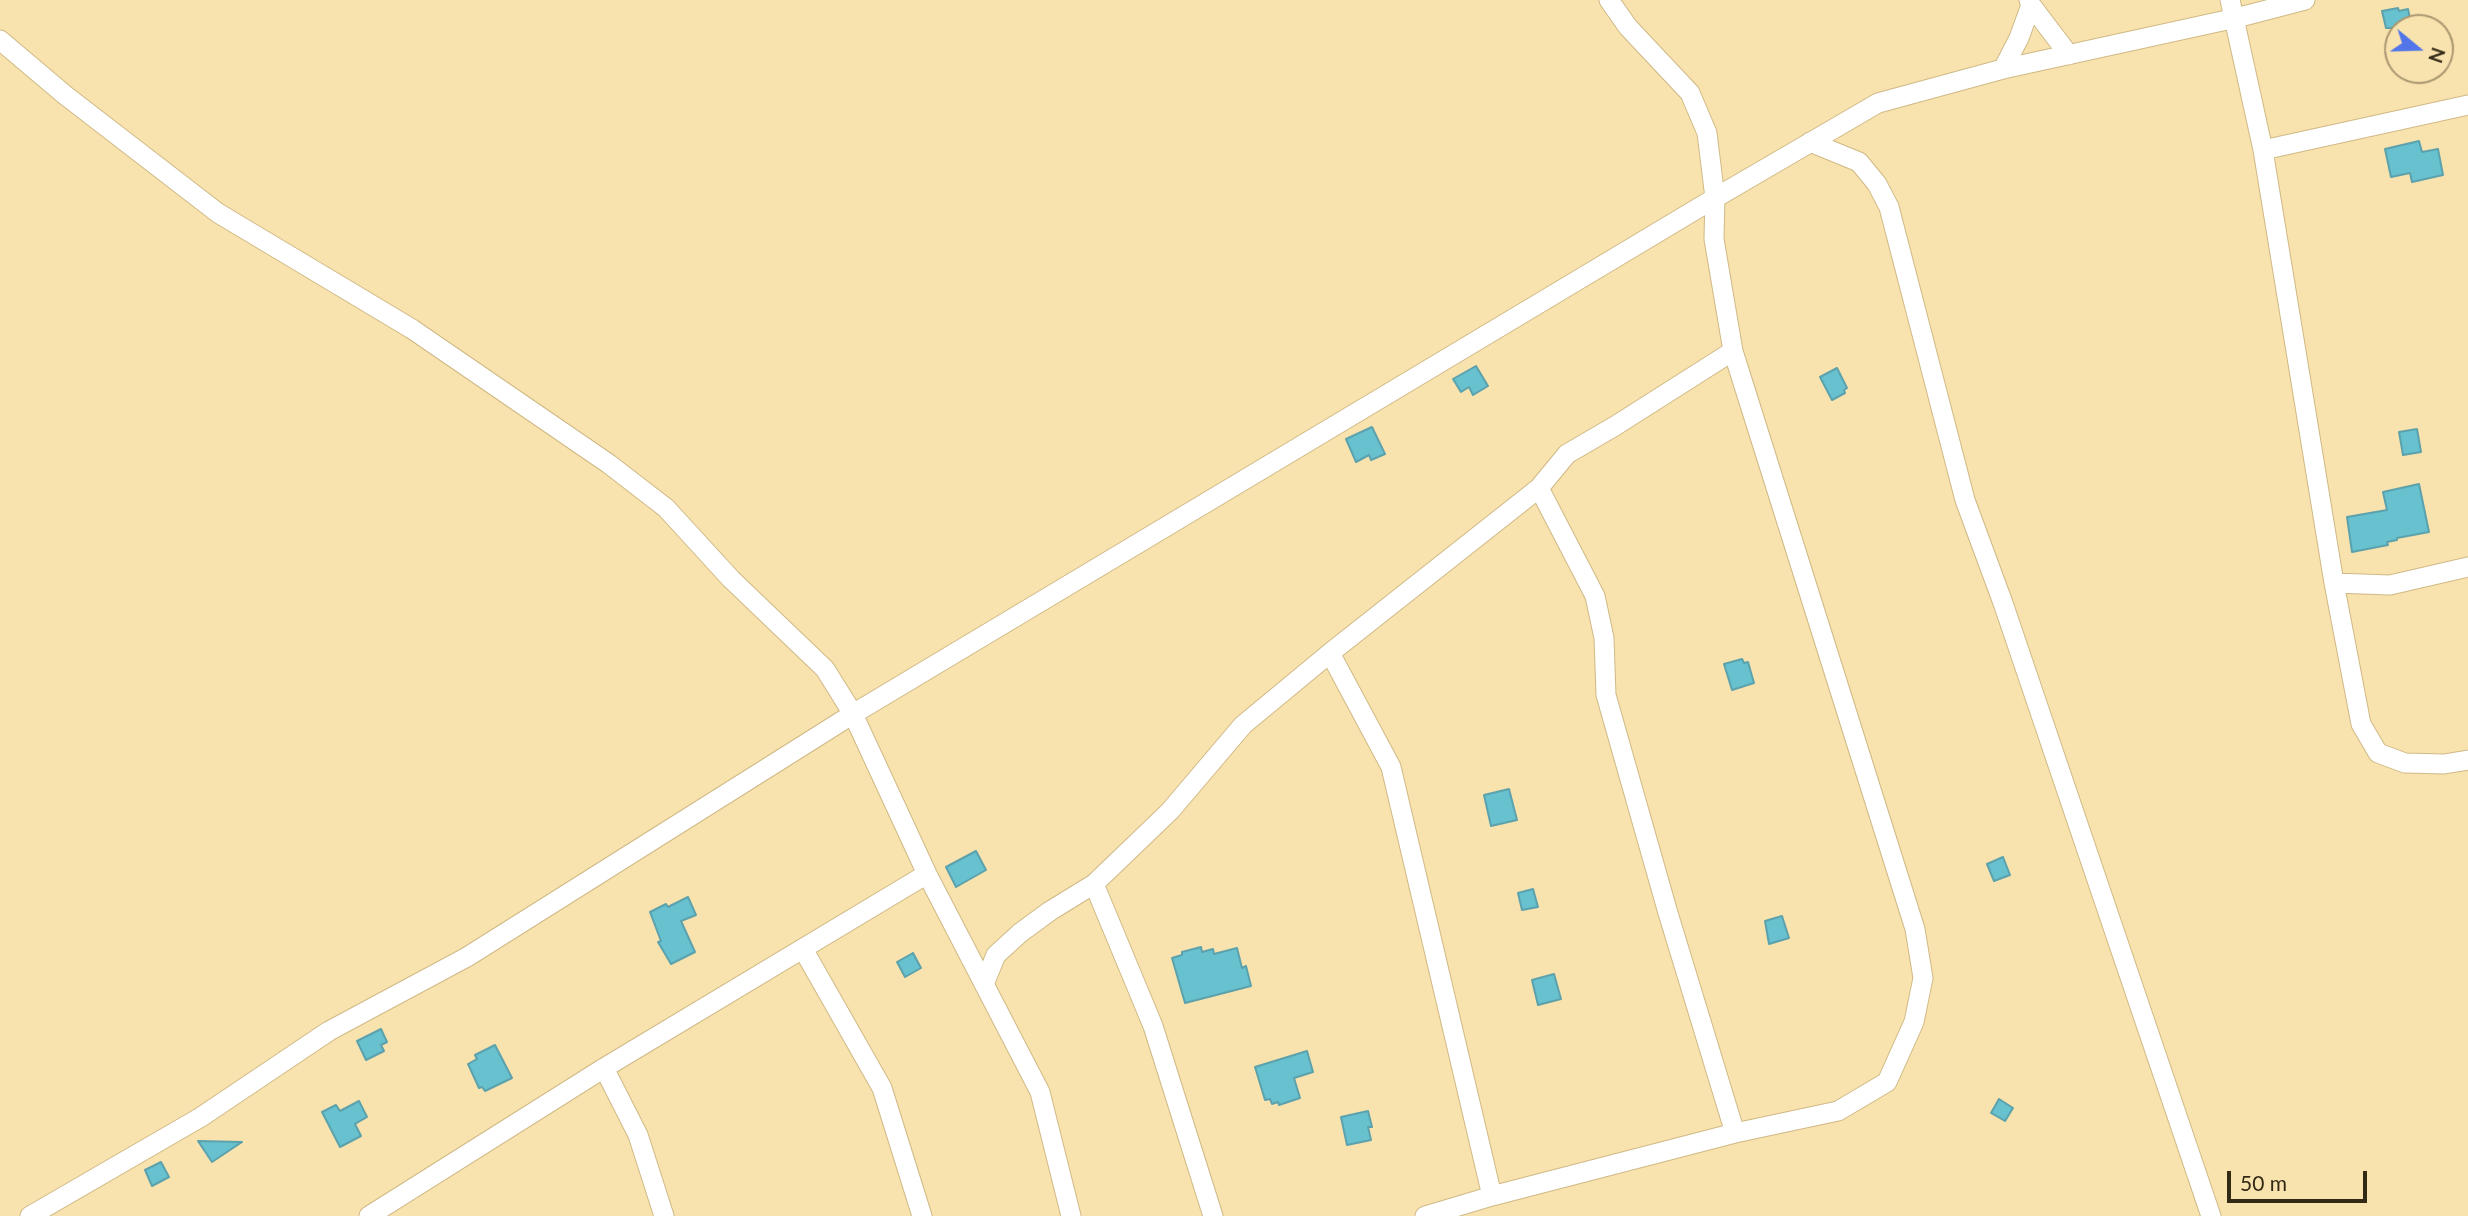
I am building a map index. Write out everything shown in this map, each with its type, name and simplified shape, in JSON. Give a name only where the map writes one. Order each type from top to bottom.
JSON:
[{"type":"street","points":[[1425,1216],[1735,1133],[1838,1111],[1887,1082],[1914,1022],[1923,978],[1915,929],[1733,351],[1714,239],[1715,198],[1707,133],[1690,93],[1628,27],[1609,0]]},
{"type":"street","points":[[30,1216],[201,1117],[328,1031],[467,957],[853,714],[1878,103],[2233,9],[2305,0]]},
{"type":"street","points":[[2030,2],[2069,54]]},
{"type":"street","points":[[2003,69],[2019,38],[2030,2]]},
{"type":"street","points":[[2233,9],[2263,150],[2334,583],[2361,724],[2378,753],[2405,763],[2444,764],[2468,760]]},
{"type":"street","points":[[0,40],[65,95],[218,213],[412,329],[588,449],[667,508],[731,579],[825,669],[853,714],[927,874],[1040,1092],[1071,1215]]},
{"type":"street","points":[[2263,150],[2468,105]]},
{"type":"street","points":[[1810,142],[1859,162],[1877,184],[1889,207],[1965,500],[2012,629],[2211,1216]]},
{"type":"street","points":[[984,984],[996,955],[1050,911],[1094,884],[1170,811],[1243,725],[1539,488],[1567,454],[1733,351]]},
{"type":"street","points":[[1539,488],[1595,596],[1604,638],[1606,695],[1668,914],[1735,1133]]},
{"type":"street","points":[[2334,583],[2390,585],[2468,567]]},
{"type":"street","points":[[1330,653],[1391,767],[1492,1196]]},
{"type":"street","points":[[379,1214],[604,1068],[927,874]]},
{"type":"street","points":[[1094,884],[1153,1027],[1213,1216]]},
{"type":"street","points":[[803,949],[882,1088],[922,1216]]},
{"type":"street","points":[[604,1068],[638,1135],[664,1216]]},
{"type":"building","points":[[2408,9],[2409,14],[2384,14],[2384,20],[2382,11]]},
{"type":"building","points":[[2419,141],[2422,152],[2438,149],[2443,175],[2412,182],[2410,173],[2391,177],[2385,149]]},
{"type":"building","points":[[1476,366],[1488,386],[1473,395],[1469,387],[1461,392],[1453,379]]},
{"type":"building","points":[[1837,368],[1847,388],[1845,393],[1832,400],[1820,377]]},
{"type":"building","points":[[1372,427],[1385,454],[1371,460],[1369,455],[1356,462],[1346,439]]},
{"type":"building","points":[[2417,429],[2421,452],[2403,455],[2399,432]]},
{"type":"building","points":[[2419,484],[2429,532],[2397,538],[2387,542],[2388,545],[2352,552],[2347,517],[2387,510],[2383,492]]},
{"type":"building","points":[[1742,659],[1744,663],[1748,662],[1754,683],[1732,690],[1724,664]]},
{"type":"building","points":[[1509,789],[1517,820],[1491,826],[1484,795]]},
{"type":"building","points":[[976,851],[986,870],[956,887],[946,867]]},
{"type":"building","points":[[2003,857],[2010,875],[1994,881],[1987,864]]},
{"type":"building","points":[[1533,889],[1538,907],[1522,910],[1518,893]]},
{"type":"building","points":[[688,897],[696,915],[681,921],[695,952],[671,964],[658,942],[661,941],[650,912]]},
{"type":"building","points":[[1782,916],[1789,938],[1769,944],[1765,921]]},
{"type":"building","points":[[1201,947],[1202,952],[1213,949],[1214,954],[1237,948],[1242,968],[1246,966],[1251,986],[1185,1003],[1172,958]]},
{"type":"building","points":[[913,953],[921,968],[905,977],[897,962]]},
{"type":"building","points":[[1554,974],[1561,999],[1538,1005],[1532,980]]},
{"type":"building","points":[[381,1029],[387,1042],[381,1045],[384,1051],[366,1060],[357,1041]]},
{"type":"building","points":[[495,1045],[512,1078],[485,1091],[482,1087],[479,1088],[468,1064],[477,1059],[475,1055]]},
{"type":"building","points":[[1307,1051],[1313,1072],[1294,1078],[1300,1098],[1279,1105],[1278,1102],[1272,1104],[1270,1099],[1265,1100],[1255,1067]]},
{"type":"building","points":[[1999,1099],[2013,1108],[2005,1121],[1991,1113]]},
{"type":"building","points":[[359,1101],[367,1117],[355,1124],[361,1136],[340,1147],[322,1112],[336,1105],[340,1111]]},
{"type":"building","points":[[1368,1111],[1372,1127],[1368,1127],[1371,1140],[1347,1145],[1341,1117]]},
{"type":"building","points":[[198,1141],[242,1142],[212,1162]]},
{"type":"building","points":[[161,1162],[169,1177],[152,1186],[145,1170]]}]
